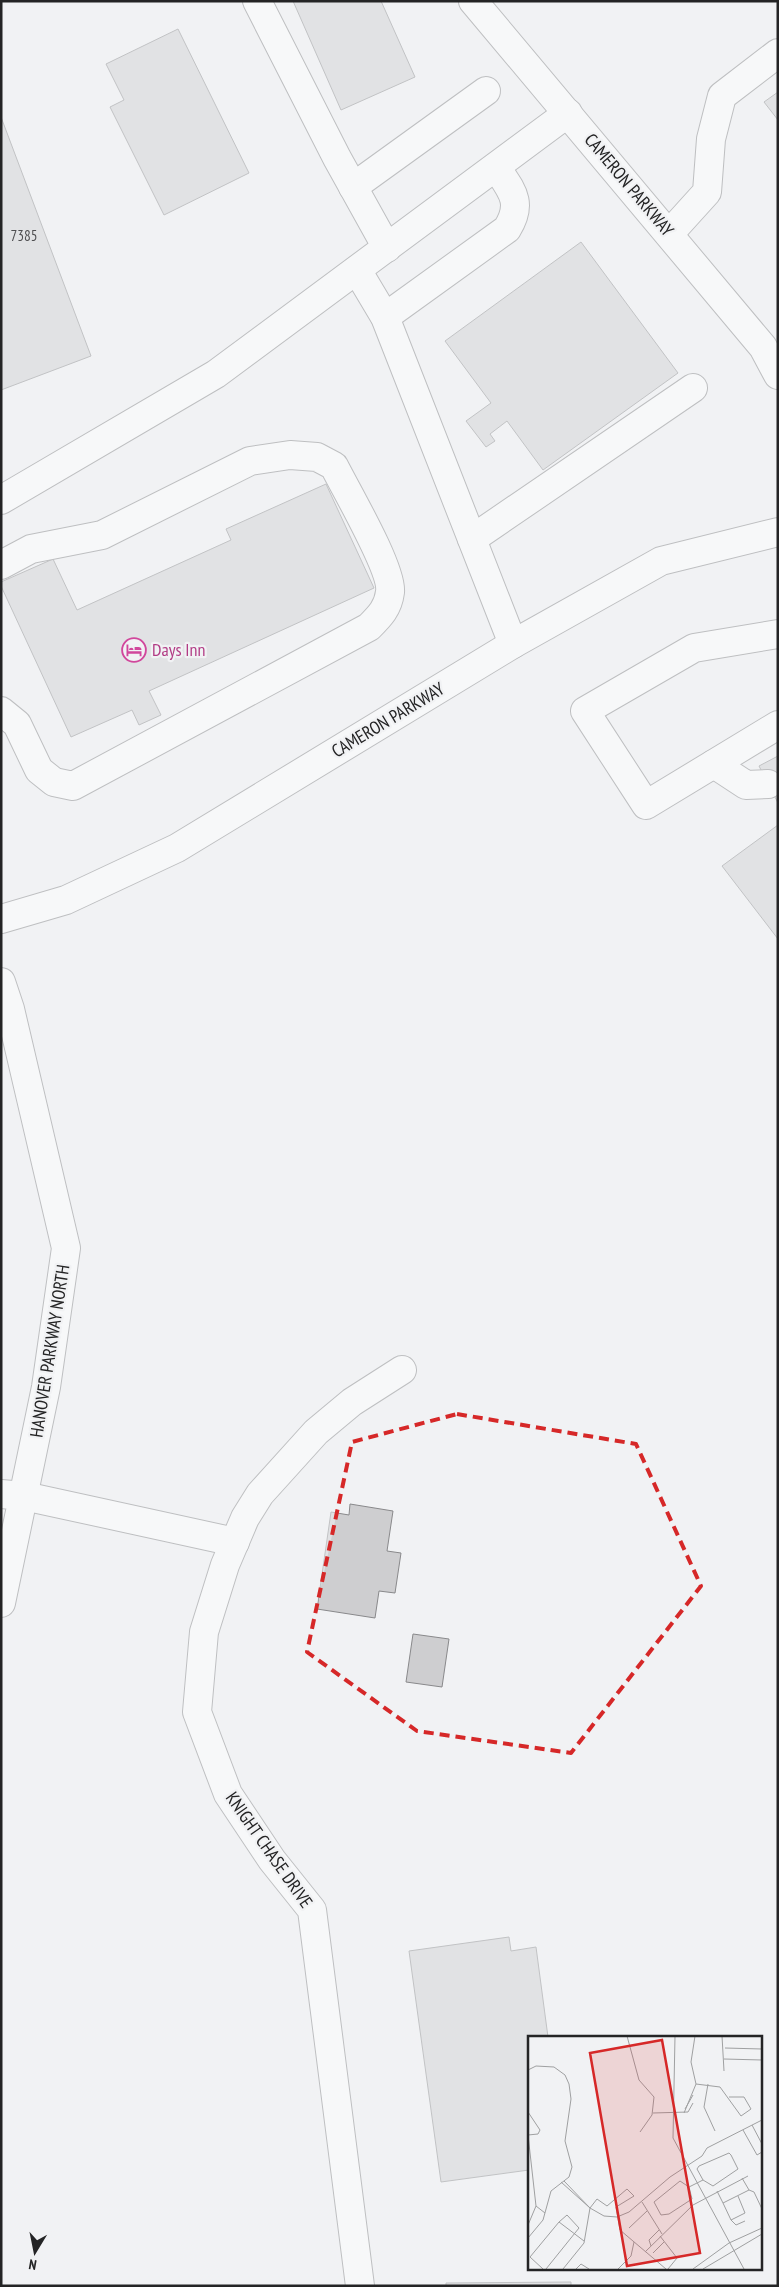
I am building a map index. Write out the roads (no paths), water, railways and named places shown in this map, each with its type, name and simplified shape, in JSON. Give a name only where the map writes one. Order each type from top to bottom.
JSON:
[{"type":"street","points":[[257,1],[353,187],[387,248]]},
{"type":"street","name":"CAMERON PARKWAY","points":[[473,1],[763,347],[778,375]]},
{"type":"street","points":[[669,234],[707,192],[711,140],[722,96],[778,53]]},
{"type":"street","points":[[353,187],[486,91]]},
{"type":"street","points":[[1,500],[216,374],[568,113]]},
{"type":"street","points":[[385,317],[507,229],[515,217],[514,194],[496,166]]},
{"type":"street","points":[[357,270],[385,317],[513,644]]},
{"type":"street","points":[[472,539],[693,388]]},
{"type":"street","points":[[1,565],[31,549],[102,535],[250,461],[290,455],[317,457],[334,466],[387,570],[391,590],[385,612],[369,627],[73,786],[54,782],[39,770],[16,724],[1,711]]},
{"type":"street","name":"CAMERON PARKWAY","points":[[1,919],[66,900],[177,848],[513,644],[661,561],[778,532]]},
{"type":"street","points":[[778,634],[694,648],[585,711],[646,805],[778,725]]},
{"type":"street","points":[[714,764],[746,785],[768,784]]},
{"type":"street","name":"HANOVER PARKWAY NORTH","points":[[1,982],[10,1009],[66,1248],[46,1387],[12,1495],[1,1603]]},
{"type":"street","name":"KNIGHT CHASE DRIVE","points":[[360,2286],[312,1910],[272,1860],[228,1794],[196,1712],[204,1632],[245,1518],[260,1494],[316,1432],[352,1402],[402,1370]]},
{"type":"street","points":[[12,1495],[235,1542]]},
{"type":"place","name":"Days Inn","points":[[134,650]]}]
